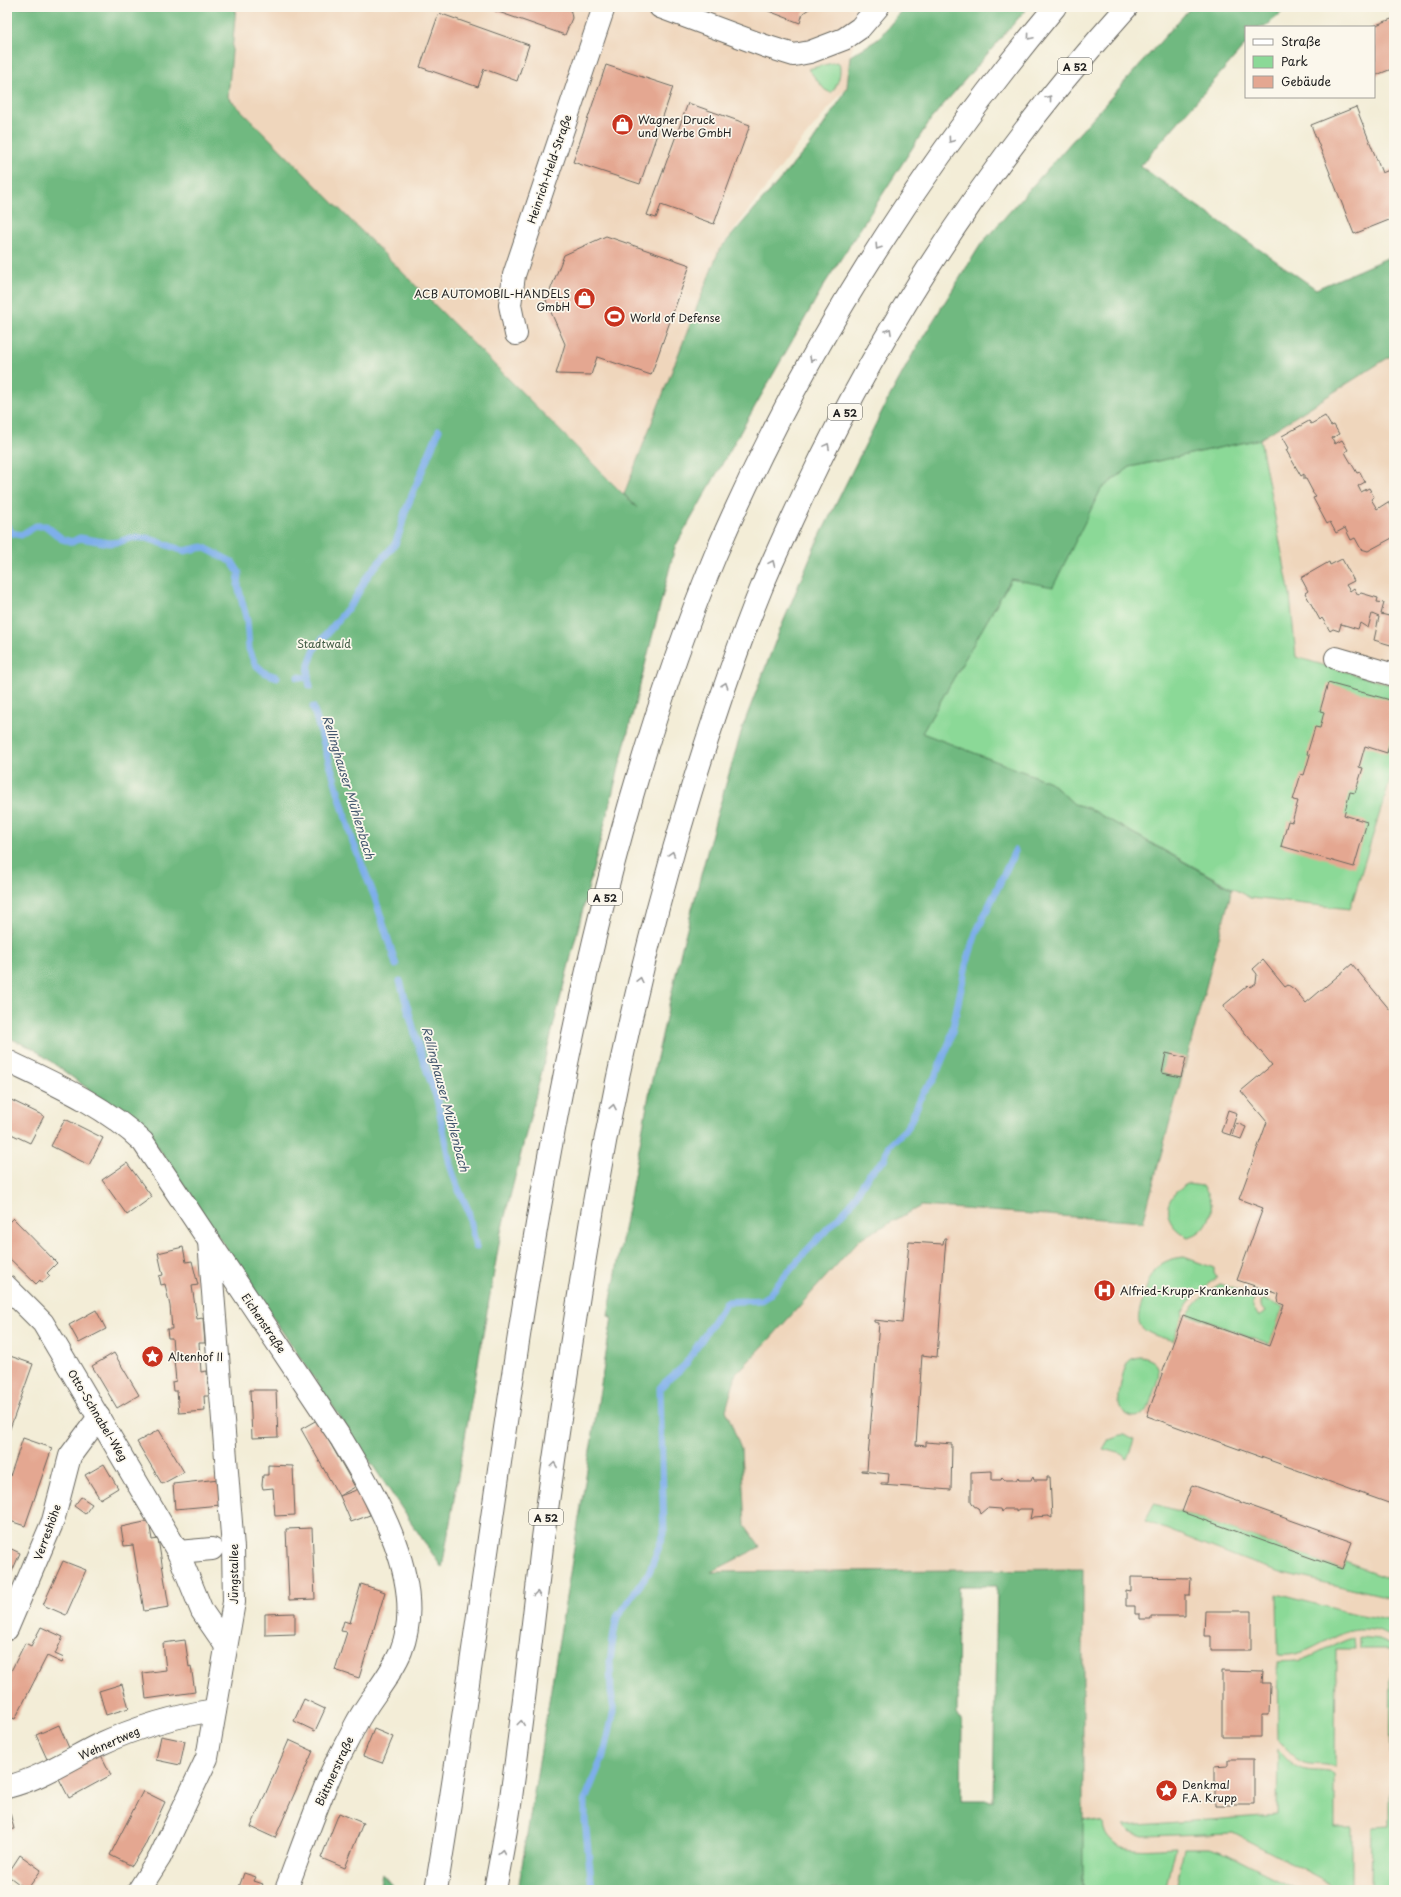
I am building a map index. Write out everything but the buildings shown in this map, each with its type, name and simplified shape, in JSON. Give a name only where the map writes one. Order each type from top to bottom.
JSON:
[{"type":"main road","name":"Heinrich-Held-Straße","points":[[516,334],[510,305],[514,275],[604,7]]},
{"type":"main road","points":[[660,7],[765,46],[794,55],[810,52],[844,39],[860,28],[878,7]]},
{"type":"main road","name":"A 52","points":[[436,1890],[452,1797],[516,1354],[551,1139],[570,1042],[589,960],[616,853],[654,725],[674,665],[714,558],[770,439],[828,331],[863,271],[930,169],[992,85],[1056,7]]},
{"type":"main road","name":"A 52","points":[[495,1890],[512,1792],[544,1533],[578,1296],[604,1152],[630,1023],[648,946],[668,868],[712,721],[757,598],[788,527],[827,445],[901,309],[981,187],[1058,86],[1127,7]]},
{"type":"main road","points":[[1336,658],[1394,675]]},
{"type":"main road","name":"Eichenstraße","points":[[7,1061],[73,1093],[120,1122],[131,1131],[152,1154],[342,1440],[370,1487],[386,1521],[406,1580],[406,1632],[397,1660]]},
{"type":"main road","name":"Jüngstallee","points":[[139,1890],[160,1856],[207,1758],[214,1710],[234,1602],[233,1548],[209,1240]]},
{"type":"main road","name":"Otto-Schnabel-Weg","points":[[11,1299],[43,1322],[178,1552],[202,1611],[226,1646]]},
{"type":"main road","name":"Verreshöhe","points":[[7,1629],[53,1521],[70,1456],[99,1417]]},
{"type":"main road","points":[[178,1552],[212,1549]]},
{"type":"main road","name":"Büttnerstraße","points":[[286,1890],[328,1779],[362,1713],[397,1660]]},
{"type":"main road","name":"Wehnertweg","points":[[7,1787],[48,1773],[98,1746],[143,1727],[190,1714],[214,1710]]},
{"type":"shaded area","points":[[235,7],[876,7],[858,27],[850,56],[847,87],[793,151],[719,250],[624,494],[227,96]]},
{"type":"shaded area","points":[[1394,354],[1394,686],[1296,657],[1290,595],[1260,439]]},
{"type":"shaded area","name":"Alfried-Krupp-Krankenhaus","points":[[1394,767],[1394,1890],[1083,1890],[1083,1569],[710,1572],[760,1547],[745,1526],[741,1449],[726,1410],[736,1374],[768,1341],[860,1239],[922,1206],[1143,1222],[1232,889],[1250,898],[1350,909]]},
{"type":"green space","name":"Stadtwald","points":[[7,7],[236,7],[228,97],[637,508],[624,494],[719,250],[810,145],[841,99],[847,87],[850,56],[877,40],[905,7],[1028,7],[931,119],[824,285],[675,547],[501,1232],[442,1568],[149,1134],[34,1049],[7,1037]]},
{"type":"green space","points":[[1191,7],[1288,7],[1266,26],[1245,26],[1245,45],[1140,166],[1316,289],[1394,255],[1394,354],[1260,439],[1130,467],[1101,489],[1053,587],[1011,579],[922,733],[1050,782],[1074,804],[1088,808],[1232,889],[1143,1222],[921,1206],[860,1239],[768,1341],[736,1374],[726,1410],[741,1449],[745,1526],[760,1547],[711,1572],[1083,1569],[1083,1890],[518,1890],[612,1317],[608,1316],[651,1084],[682,947],[716,818],[743,726],[777,637],[814,548],[885,405],[915,350],[981,244]],"holes":[[[958,1586],[997,1586],[993,1801],[961,1801],[962,1721],[957,1714]]]},
{"type":"green space","points":[[836,62],[839,63],[840,75],[836,87],[831,93],[825,90],[808,69]]},
{"type":"green space","points":[[1260,439],[1290,595],[1296,657],[1394,686],[1394,767],[1350,909],[1250,898],[1088,808],[1074,804],[1050,782],[922,733],[1011,579],[1053,586],[1101,489],[1130,467]]},
{"type":"green space","points":[[1187,1184],[1203,1186],[1211,1200],[1210,1216],[1207,1223],[1196,1234],[1188,1237],[1179,1232],[1173,1225],[1169,1218],[1168,1211],[1172,1196]]},
{"type":"green space","points":[[1184,1257],[1214,1268],[1214,1273],[1217,1278],[1195,1295],[1182,1312],[1183,1315],[1173,1341],[1147,1332],[1141,1326],[1139,1314],[1148,1284],[1154,1271],[1165,1262]]},
{"type":"green space","points":[[1220,1284],[1254,1296],[1253,1306],[1259,1316],[1265,1311],[1261,1306],[1261,1301],[1263,1299],[1283,1307],[1270,1344],[1187,1314],[1207,1292]]},
{"type":"green space","points":[[1136,1357],[1141,1357],[1154,1362],[1159,1371],[1157,1382],[1146,1412],[1143,1415],[1132,1417],[1128,1416],[1122,1411],[1119,1404],[1122,1376],[1129,1361]]},
{"type":"green space","points":[[1120,1435],[1125,1435],[1134,1440],[1127,1459],[1121,1454],[1103,1449],[1109,1439]]},
{"type":"green space","points":[[1154,1504],[1182,1512],[1342,1569],[1345,1562],[1394,1579],[1394,1599],[1283,1573],[1247,1561],[1145,1521]]},
{"type":"green space","points":[[1277,1594],[1351,1613],[1394,1621],[1394,1638],[1375,1631],[1360,1629],[1333,1637],[1308,1650],[1294,1654],[1278,1655]]},
{"type":"green space","points":[[1354,1637],[1355,1649],[1336,1649],[1335,1767],[1305,1763],[1292,1755],[1278,1740],[1277,1662],[1302,1660]]},
{"type":"green space","points":[[1360,1637],[1379,1639],[1394,1645],[1394,1890],[1371,1890],[1372,1827],[1390,1826],[1391,1649],[1360,1649]]},
{"type":"green space","points":[[1278,1749],[1291,1762],[1302,1769],[1335,1774],[1335,1827],[1352,1827],[1352,1880],[1349,1888],[1343,1890],[1233,1833],[1143,1836],[1129,1831],[1124,1826],[1277,1815]]},
{"type":"green space","points":[[1084,1819],[1103,1823],[1106,1834],[1112,1841],[1120,1846],[1131,1849],[1175,1848],[1165,1890],[1083,1890],[1082,1826]]},
{"type":"green space","points":[[1184,1848],[1210,1848],[1227,1854],[1298,1890],[1176,1890]]},
{"type":"green space","points":[[382,1874],[396,1890],[379,1890]]},
{"type":"waterway","name":"Rellinghauser Mühlenbach","points":[[308,678],[309,664],[315,648],[353,602],[368,575],[395,544],[405,512],[439,430]]},
{"type":"waterway","points":[[7,526],[12,533],[21,535],[36,526],[46,526],[62,539],[72,542],[80,538],[109,543],[119,542],[130,538],[147,538],[184,551],[203,547],[232,562],[239,573],[238,586],[247,621],[249,649],[255,664],[265,673],[277,677]]},
{"type":"waterway","name":"Rellinghauser Mühlenbach","points":[[298,677],[308,678],[310,686]]},
{"type":"waterway","name":"Rellinghauser Mühlenbach","points":[[313,707],[353,842],[375,898],[396,965]]},
{"type":"waterway","points":[[592,1890],[585,1820],[585,1800],[605,1751],[614,1710],[611,1692],[610,1662],[617,1617],[649,1572],[664,1534],[660,1388],[685,1365],[726,1302],[761,1300],[769,1295],[801,1257],[850,1205],[869,1174],[884,1160],[889,1145],[908,1127],[923,1093],[934,1079],[950,1041],[966,965],[976,933],[1015,851]]},
{"type":"waterway","name":"Rellinghauser Mühlenbach","points":[[400,981],[418,1045],[437,1099],[450,1165],[457,1186],[468,1210],[476,1247]]},
{"type":"place","name":"Wagner Druck und Werbe GmbH","points":[[623,125]]},
{"type":"place","name":"ACB AUTOMOBIL-HANDELS GmbH","points":[[585,299]]},
{"type":"place","name":"World of Defense","points":[[614,317]]},
{"type":"place","name":"Alfried-Krupp-Krankenhaus","points":[[1104,1290]]},
{"type":"place","name":"Altenhof II","points":[[152,1356]]},
{"type":"place","name":"Denkmal F.A. Krupp","points":[[1167,1790]]}]
